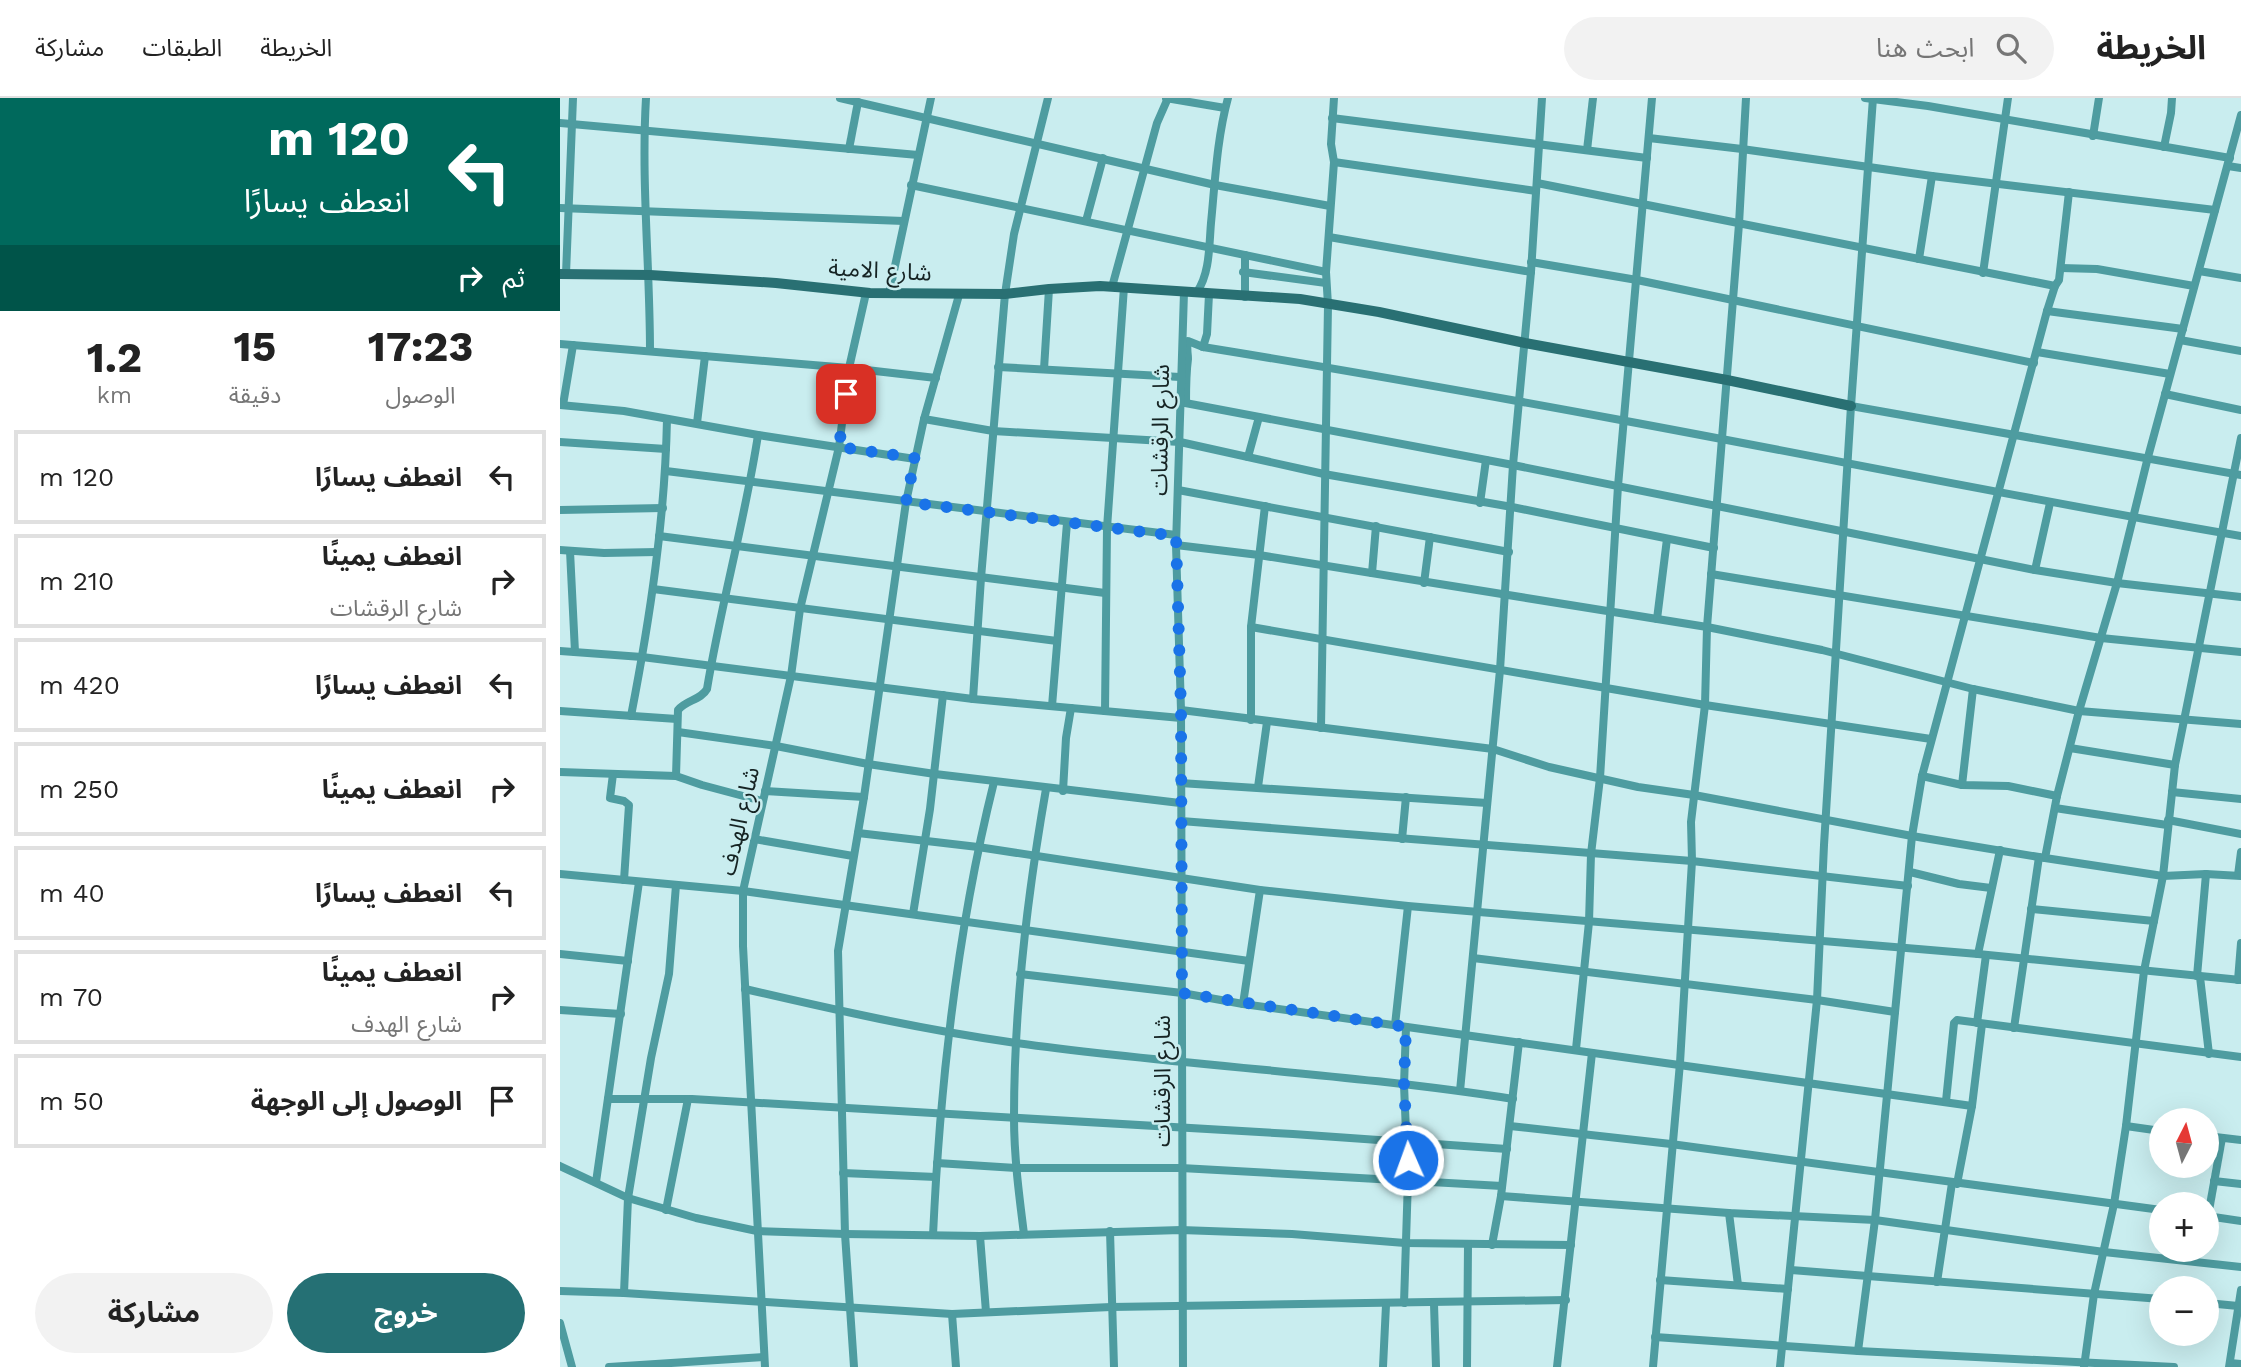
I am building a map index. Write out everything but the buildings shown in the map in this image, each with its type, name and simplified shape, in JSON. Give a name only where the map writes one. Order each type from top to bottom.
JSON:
[{"type":"street","points":[[563,274],[564,208],[573,98]]},
{"type":"street","points":[[646,98],[644,131],[650,351]]},
{"type":"street","points":[[840,98],[1215,185],[1330,206]]},
{"type":"street","points":[[889,294],[931,98]]},
{"type":"street","points":[[973,699],[1005,294],[1020,208],[1048,98]]},
{"type":"street","points":[[1105,711],[1107,528],[1117,372],[1118,287],[1126,230],[1157,123],[1167,98],[1225,108]]},
{"type":"street","points":[[1203,347],[1207,334],[1203,293],[1228,98]]},
{"type":"street","points":[[1321,728],[1328,305],[1326,272],[1334,162],[1331,144],[1334,98]]},
{"type":"street","points":[[1460,1091],[1500,670],[1542,98]]},
{"type":"street","points":[[1587,150],[1592,98]]},
{"type":"street","points":[[1576,1049],[1589,922],[1591,854],[1600,778],[1618,486],[1652,98]]},
{"type":"street","points":[[1653,1367],[1680,1063],[1692,861],[1691,822],[1705,705],[1707,627],[1739,224],[1746,98]]},
{"type":"street","points":[[1865,98],[2164,147],[2229,162],[2241,168]]},
{"type":"street","points":[[1780,1367],[1816,1000],[1843,530],[1873,98]]},
{"type":"street","points":[[1983,272],[2007,98]]},
{"type":"street","points":[[2093,136],[2099,98]]},
{"type":"street","points":[[2164,147],[2172,98]]},
{"type":"street","points":[[849,149],[858,102]]},
{"type":"street","points":[[2014,1028],[2031,909],[2057,796],[2117,583],[2148,457],[2241,115]]},
{"type":"street","points":[[1332,118],[1647,158]]},
{"type":"street","points":[[560,123],[919,155]]},
{"type":"street","points":[[1649,138],[2215,210]]},
{"type":"street","points":[[1086,221],[1103,158]]},
{"type":"street","points":[[1334,162],[1536,187],[1643,204],[2055,285]]},
{"type":"street","points":[[1919,259],[1932,176]]},
{"type":"street","points":[[911,185],[1326,272]]},
{"type":"street","points":[[1858,1351],[1875,1220],[1912,836],[1922,776],[1945,682],[1965,618],[2047,311],[2059,280],[2069,192]]},
{"type":"street","points":[[564,208],[904,221]]},
{"type":"street","points":[[1329,237],[1531,272]]},
{"type":"street","points":[[1244,297],[1245,255]]},
{"type":"street","points":[[1531,262],[1637,280],[2034,363]]},
{"type":"street","points":[[2061,268],[2097,269],[2194,286]]},
{"type":"street","points":[[2199,271],[2241,278]]},
{"type":"street","points":[[1243,272],[1326,283]]},
{"type":"street","name":"شارع الامية","points":[[563,274],[650,275],[889,294],[1005,294],[1049,289],[1118,287],[1300,299],[1379,312],[1851,406]]},
{"type":"street","points":[[1300,280],[1300,299]]},
{"type":"street","points":[[1044,369],[1049,289]]},
{"type":"street","name":"شارع الرقشات","points":[[1183,1367],[1181,714],[1176,536],[1183,402],[1180,377],[1184,292]]},
{"type":"street","name":"شارع الهدف","points":[[765,1362],[745,989],[743,891],[791,676],[800,609],[839,447],[849,368],[866,293]]},
{"type":"street","points":[[854,1367],[845,1234],[838,951],[864,797],[906,502],[915,458],[959,295]]},
{"type":"street","points":[[2047,311],[2183,329]]},
{"type":"street","points":[[2180,340],[2241,351]]},
{"type":"street","points":[[2241,536],[2050,503],[1625,421],[1203,347],[1188,341],[1183,402],[2035,569],[2117,583],[2241,597]]},
{"type":"street","points":[[560,344],[849,368],[936,378]]},
{"type":"street","points":[[573,345],[562,405],[624,411],[758,435],[915,458]]},
{"type":"street","points":[[2037,352],[2170,374]]},
{"type":"street","points":[[697,424],[705,356]]},
{"type":"street","points":[[998,367],[1180,377]]},
{"type":"street","points":[[2165,394],[2241,410]]},
{"type":"street","points":[[1851,406],[2014,433],[2237,475]]},
{"type":"street","points":[[1248,457],[1259,417]]},
{"type":"street","points":[[631,716],[653,589],[663,508],[667,419]]},
{"type":"street","points":[[925,419],[993,431],[1180,442],[1324,474],[1512,507],[1714,548]]},
{"type":"street","points":[[676,776],[678,710],[706,693],[758,435]]},
{"type":"street","points":[[2084,1365],[2094,1294],[2114,1204],[2126,1126],[2144,971],[2162,876],[2175,765],[2222,533],[2237,475],[2241,438]]},
{"type":"street","points":[[560,442],[666,449]]},
{"type":"street","points":[[1480,503],[1486,460]]},
{"type":"street","points":[[666,471],[1176,536]]},
{"type":"street","points":[[1178,490],[1509,552]]},
{"type":"street","points":[[2035,569],[2050,503]]},
{"type":"street","points":[[1251,720],[1251,627],[1265,506]]},
{"type":"street","points":[[560,510],[663,508]]},
{"type":"street","points":[[1052,706],[1067,523]]},
{"type":"street","points":[[1372,573],[1376,526]]},
{"type":"street","points":[[659,536],[1105,593]]},
{"type":"street","points":[[1424,583],[1430,537]]},
{"type":"street","points":[[1657,619],[1667,539]]},
{"type":"street","points":[[1176,545],[1259,555],[1707,627],[2079,711],[2241,724]]},
{"type":"street","points":[[560,550],[657,552]]},
{"type":"street","points":[[570,551],[575,652]]},
{"type":"street","points":[[1711,574],[1839,594],[1965,618],[2101,638],[2241,652]]},
{"type":"street","points":[[653,589],[1057,641]]},
{"type":"street","points":[[1251,627],[1322,637],[1705,705],[1931,739]]},
{"type":"street","points":[[560,651],[711,665],[973,699],[1251,720],[1493,749],[1549,767],[1638,787],[1912,836],[2162,876],[2240,876],[2241,852]]},
{"type":"street","points":[[1962,785],[1973,689]]},
{"type":"street","points":[[913,914],[927,834],[943,695]]},
{"type":"street","points":[[1063,791],[1071,708]]},
{"type":"street","points":[[560,711],[677,719]]},
{"type":"street","points":[[1258,787],[1267,722]]},
{"type":"street","points":[[678,732],[776,746],[935,775],[1180,803]]},
{"type":"street","points":[[2070,748],[2175,765]]},
{"type":"street","points":[[560,772],[676,776],[702,785],[764,796],[864,797]]},
{"type":"street","points":[[612,774],[610,799],[624,801],[629,805],[624,880]]},
{"type":"street","points":[[1922,776],[1962,785],[2008,786],[2057,796]]},
{"type":"street","points":[[933,1235],[948,1032],[978,847],[994,782]]},
{"type":"street","points":[[1180,783],[1487,803]]},
{"type":"street","points":[[1024,1234],[1016,1168],[1016,1043],[1024,929],[1046,789]]},
{"type":"street","points":[[2172,792],[2241,799]]},
{"type":"street","points":[[1402,839],[1406,797]]},
{"type":"street","points":[[2055,808],[2241,834]]},
{"type":"street","points":[[1181,821],[1692,861],[1908,886]]},
{"type":"street","points":[[858,832],[978,847],[1260,890],[1408,906],[1982,955],[2239,980],[2241,943]]},
{"type":"street","points":[[754,839],[853,856]]},
{"type":"street","points":[[1937,1282],[1972,1106],[1980,1023],[1982,955],[1991,888],[2000,850]]},
{"type":"street","points":[[1910,872],[1959,884],[1991,888]]},
{"type":"street","points":[[560,874],[743,891],[1249,961]]},
{"type":"street","points":[[2206,874],[2198,976],[2209,1054]]},
{"type":"street","points":[[596,1182],[639,882]]},
{"type":"street","points":[[624,1293],[628,1198],[669,974],[676,886]]},
{"type":"street","points":[[1243,1004],[1260,890]]},
{"type":"street","points":[[1395,1024],[1408,906]]},
{"type":"street","points":[[2031,909],[2154,920]]},
{"type":"street","points":[[560,954],[628,961]]},
{"type":"street","points":[[1473,958],[1895,1012]]},
{"type":"street","points":[[1020,974],[1182,993],[1466,1036],[1680,1063],[1972,1106]]},
{"type":"street","points":[[745,989],[948,1032],[1016,1043],[1182,1063],[1404,1084],[1513,1100]]},
{"type":"street","points":[[560,1010],[621,1014]]},
{"type":"street","points":[[1946,1101],[1954,1023],[1957,1020],[2241,1057]]},
{"type":"street","points":[[1404,1303],[1408,1179],[1404,1084],[1406,1027]]},
{"type":"street","points":[[1492,1245],[1501,1196],[1519,1042]]},
{"type":"street","points":[[1557,1367],[1592,1053]]},
{"type":"street","points":[[608,1099],[688,1099],[1507,1149]]},
{"type":"street","points":[[666,1210],[688,1099]]},
{"type":"street","points":[[1510,1126],[1671,1144],[2149,1208]]},
{"type":"street","points":[[2126,1126],[2149,1129]]},
{"type":"street","points":[[2219,1138],[2241,1140]]},
{"type":"street","points":[[2212,1192],[2222,1138]]},
{"type":"street","points":[[937,1163],[1016,1168],[1181,1168],[1502,1186]]},
{"type":"street","points":[[560,1166],[628,1198],[666,1210],[757,1231],[980,1236],[1181,1230],[1292,1234],[1405,1243],[1572,1245]]},
{"type":"street","points":[[844,1173],[936,1177]]},
{"type":"street","points":[[2214,1181],[2241,1184]]},
{"type":"street","points":[[1501,1196],[1729,1213],[1875,1220],[2104,1252],[2241,1267]]},
{"type":"street","points":[[1729,1213],[1738,1285]]},
{"type":"street","points":[[2219,1217],[2241,1220]]},
{"type":"street","points":[[1110,1231],[1114,1367]]},
{"type":"street","points":[[980,1236],[986,1312]]},
{"type":"street","points":[[1467,1367],[1468,1245]]},
{"type":"street","points":[[1791,1270],[1866,1278],[2149,1298]]},
{"type":"street","points":[[1660,1280],[1788,1289]]},
{"type":"street","points":[[2241,1290],[2229,1365],[2241,1364]]},
{"type":"street","points":[[560,1291],[952,1314],[1111,1307],[1566,1300]]},
{"type":"street","points":[[1383,1367],[1386,1304]]},
{"type":"street","points":[[1434,1304],[1436,1367]]},
{"type":"street","points":[[2219,1304],[2238,1306]]},
{"type":"street","points":[[952,1314],[956,1367]]},
{"type":"street","points":[[560,1323],[572,1367]]},
{"type":"street","points":[[1655,1337],[2084,1365],[2174,1367]]},
{"type":"street","points":[[609,1367],[765,1362]]},
{"type":"route","points":[[846,394],[839,447],[915,458],[906,502],[1176,536],[1181,710],[1182,993],[1406,1027],[1404,1084],[1408,1160]]}]
